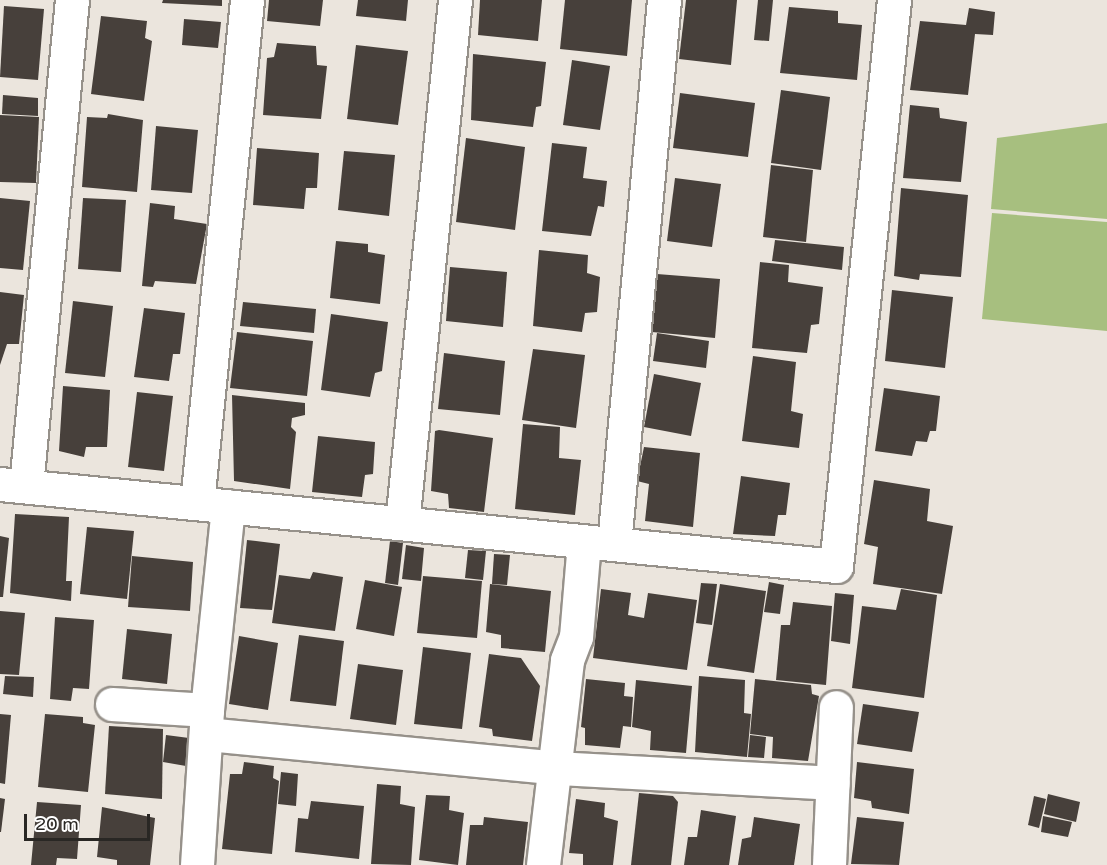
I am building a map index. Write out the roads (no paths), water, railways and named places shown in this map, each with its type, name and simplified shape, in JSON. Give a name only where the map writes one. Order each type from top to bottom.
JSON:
[{"type":"street","points":[[72,0],[13,485],[836,566],[894,0]]},
{"type":"street","points":[[197,865],[207,722],[213,504],[247,0]]},
{"type":"street","points":[[402,523],[455,0]]},
{"type":"street","points":[[543,865],[557,768],[567,660],[576,637],[599,542],[664,0]]},
{"type":"street","points":[[112,704],[207,722],[557,768],[833,783]]},
{"type":"street","points":[[829,865],[836,707]]}]
